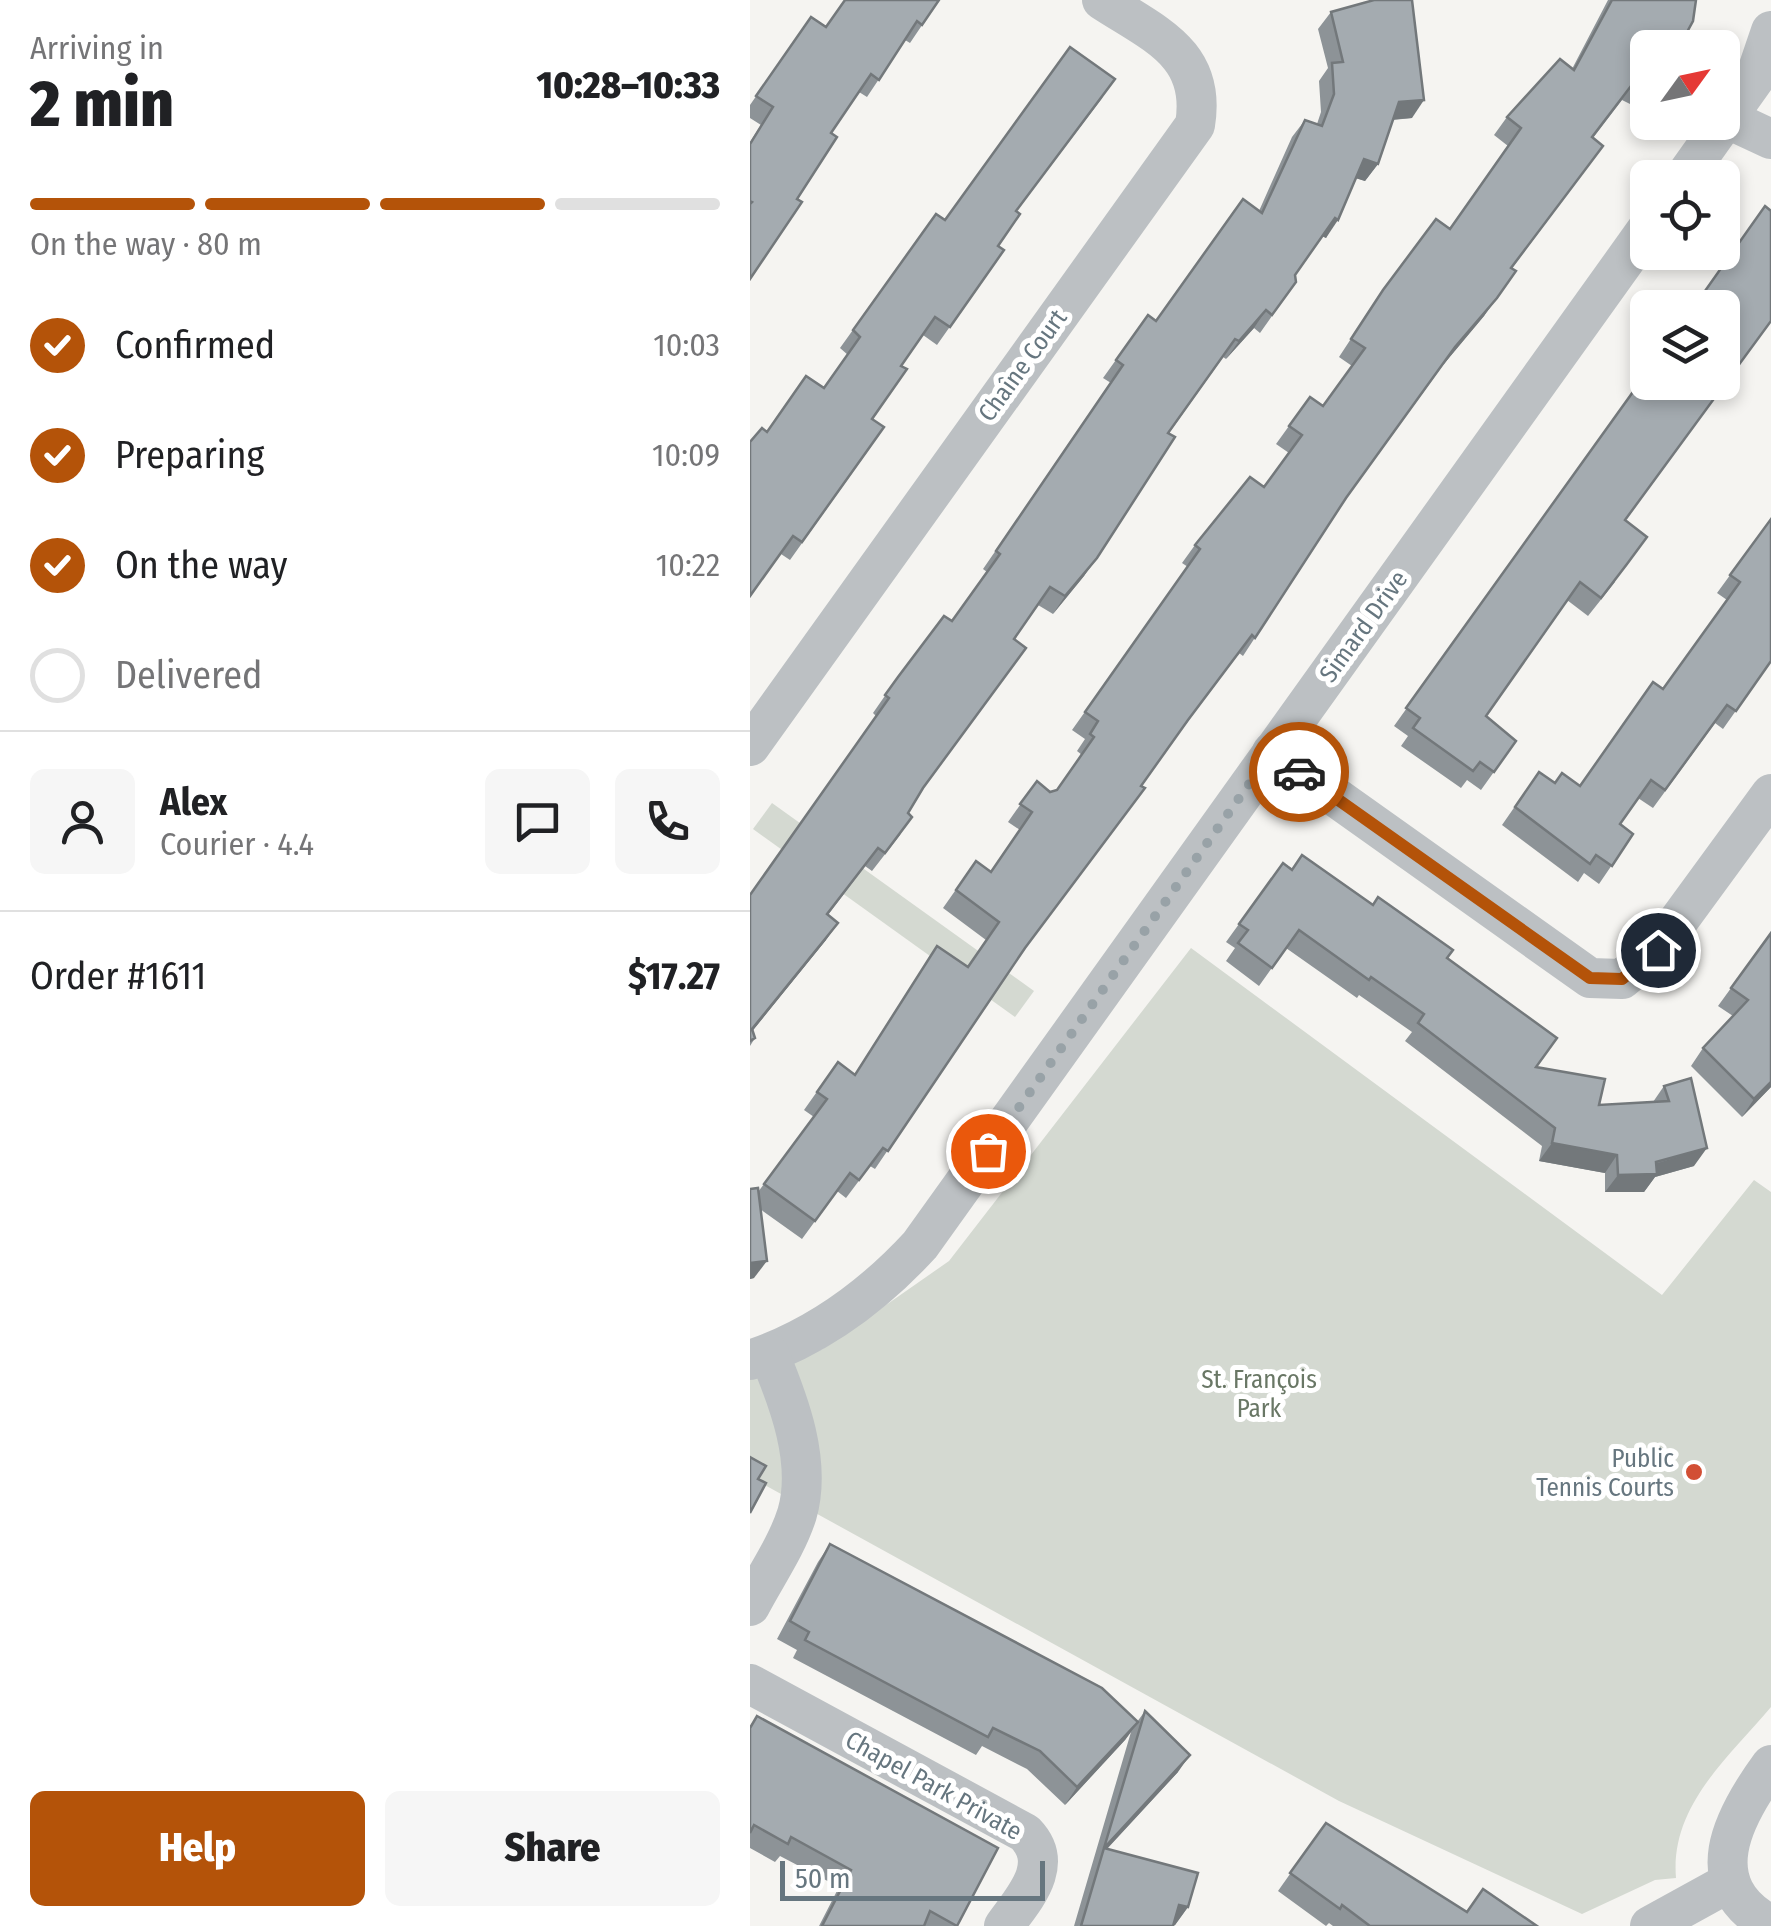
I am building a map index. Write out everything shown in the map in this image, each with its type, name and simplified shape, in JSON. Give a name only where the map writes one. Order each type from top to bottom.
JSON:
[{"type":"street","name":"Chaîne Court","points":[[750,746],[1195,124],[1200,97],[1184,60],[1170,44],[1102,0]]},
{"type":"street","points":[[1740,101],[1755,78],[1771,31]]},
{"type":"street","points":[[1740,125],[1771,139]]},
{"type":"street","points":[[1698,160],[1713,140]]},
{"type":"street","name":"Simard Drive","points":[[759,1357],[824,1327],[892,1276],[920,1245],[1630,253]]},
{"type":"street","points":[[1272,752],[1590,978],[1622,979],[1642,966],[1771,794]]},
{"type":"street","points":[[750,1606],[796,1518],[802,1470],[782,1385],[759,1357]]},
{"type":"street","name":"Chapel Park Private","points":[[750,1684],[1026,1834],[1036,1844],[1040,1866],[1036,1882],[1004,1926]]},
{"type":"street","points":[[1771,1765],[1734,1824],[1726,1855],[1730,1882],[1750,1913],[1771,1924]]},
{"type":"street","points":[[1650,1926],[1730,1882]]},
{"type":"green space","points":[[772,803],[1034,991],[1015,1017],[753,829]]},
{"type":"green space","name":"St. François Park","points":[[1191,948],[1662,1295],[1754,1180],[1771,1192],[1771,1707],[1720,1765],[1692,1806],[1682,1828],[1676,1878],[1655,1880],[1582,1914],[1339,1801],[750,1477],[750,1378],[823,1349],[949,1261]]},
{"type":"building","points":[[845,0],[939,0],[922,25],[917,21],[879,80],[871,74],[831,133],[837,137],[797,199],[802,202],[750,279],[750,144],[773,107],[756,96],[811,17],[826,27]]},
{"type":"building","points":[[1374,0],[1412,0],[1424,100],[1399,102],[1378,164],[1364,159],[1338,220],[1335,218],[1295,275],[1296,282],[1272,315],[1266,310],[1239,341],[1235,339],[1168,433],[1175,437],[1097,558],[1065,596],[1050,587],[1014,639],[1026,648],[923,788],[908,813],[912,817],[885,853],[878,848],[827,914],[838,923],[752,1029],[755,1038],[750,1041],[750,895],[889,698],[885,695],[898,677],[944,616],[952,621],[1000,554],[996,551],[1123,365],[1116,360],[1148,315],[1156,321],[1243,199],[1262,213],[1305,120],[1322,126],[1334,94],[1332,63],[1343,62],[1331,12]]},
{"type":"building","points":[[1612,0],[1696,0],[1688,30],[1630,30],[1630,87],[1592,137],[1603,146],[1511,268],[1516,271],[1497,298],[1455,347],[1346,498],[1255,638],[1252,635],[1188,720],[1141,786],[1145,788],[1025,948],[888,1151],[883,1148],[859,1180],[850,1173],[815,1221],[764,1184],[827,1099],[817,1092],[838,1062],[855,1075],[937,946],[968,967],[999,922],[956,890],[976,861],[991,872],[1032,812],[1020,804],[1037,781],[1050,792],[1057,790],[1094,737],[1090,734],[1098,721],[1085,712],[1200,549],[1195,545],[1250,477],[1264,487],[1302,435],[1289,426],[1310,397],[1323,406],[1365,348],[1351,339],[1383,290],[1436,219],[1450,229],[1521,128],[1507,117],[1560,59],[1574,70]]},
{"type":"building","points":[[1070,47],[1115,79],[1016,211],[1020,214],[998,246],[1004,250],[950,327],[935,317],[901,366],[907,369],[872,419],[884,427],[802,542],[793,536],[750,596],[750,442],[762,428],[767,432],[806,376],[824,388],[860,337],[853,330],[936,214],[945,220]]},
{"type":"building","points":[[1765,206],[1771,211],[1771,321],[1740,363],[1740,290],[1706,290],[1720,270],[1740,270],[1740,241]]},
{"type":"building","points":[[1630,396],[1630,400],[1713,400],[1625,520],[1647,537],[1601,598],[1580,582],[1486,716],[1516,741],[1494,772],[1480,762],[1473,771],[1413,728],[1420,718],[1406,708]]},
{"type":"building","points":[[1771,519],[1771,661],[1736,711],[1727,705],[1665,790],[1651,780],[1620,824],[1633,834],[1612,866],[1596,855],[1590,864],[1515,807],[1539,772],[1555,783],[1562,773],[1580,786],[1653,682],[1663,689],[1740,582],[1730,575]]},
{"type":"building","points":[[1302,855],[1373,905],[1378,897],[1453,950],[1447,958],[1557,1038],[1536,1067],[1605,1079],[1599,1105],[1669,1101],[1664,1086],[1691,1078],[1707,1148],[1656,1162],[1657,1174],[1618,1175],[1617,1155],[1552,1143],[1555,1128],[1418,1023],[1424,1014],[1299,930],[1272,968],[1238,943],[1248,930],[1239,924],[1283,863],[1292,870]]},
{"type":"building","points":[[1771,933],[1771,1082],[1754,1099],[1703,1048],[1748,1000],[1731,988]]},
{"type":"building","points":[[758,1188],[767,1261],[750,1263],[750,1189]]},
{"type":"building","points":[[750,1457],[766,1466],[758,1479],[766,1483],[750,1513]]},
{"type":"building","points":[[830,1544],[1102,1688],[1138,1722],[1077,1787],[1040,1751],[993,1728],[988,1737],[805,1640],[809,1632],[790,1621]]},
{"type":"building","points":[[1145,1711],[1190,1755],[1104,1848]]},
{"type":"building","points":[[757,1716],[998,1848],[957,1926],[930,1911],[924,1926],[822,1926],[851,1870],[791,1837],[788,1844],[754,1825],[750,1833],[750,1728]]},
{"type":"building","points":[[1326,1823],[1467,1912],[1483,1889],[1537,1926],[1370,1926],[1290,1873]]},
{"type":"building","points":[[1104,1848],[1198,1873],[1188,1907],[1179,1905],[1173,1926],[1081,1926]]},
{"type":"way so far","points":[[988,1151],[1272,752],[1299,772]]},
{"type":"place","name":"Public Tennis Courts","points":[[1694,1472]]},
{"type":"route","points":[[1299,772],[1590,978],[1622,979],[1658,950]]}]
